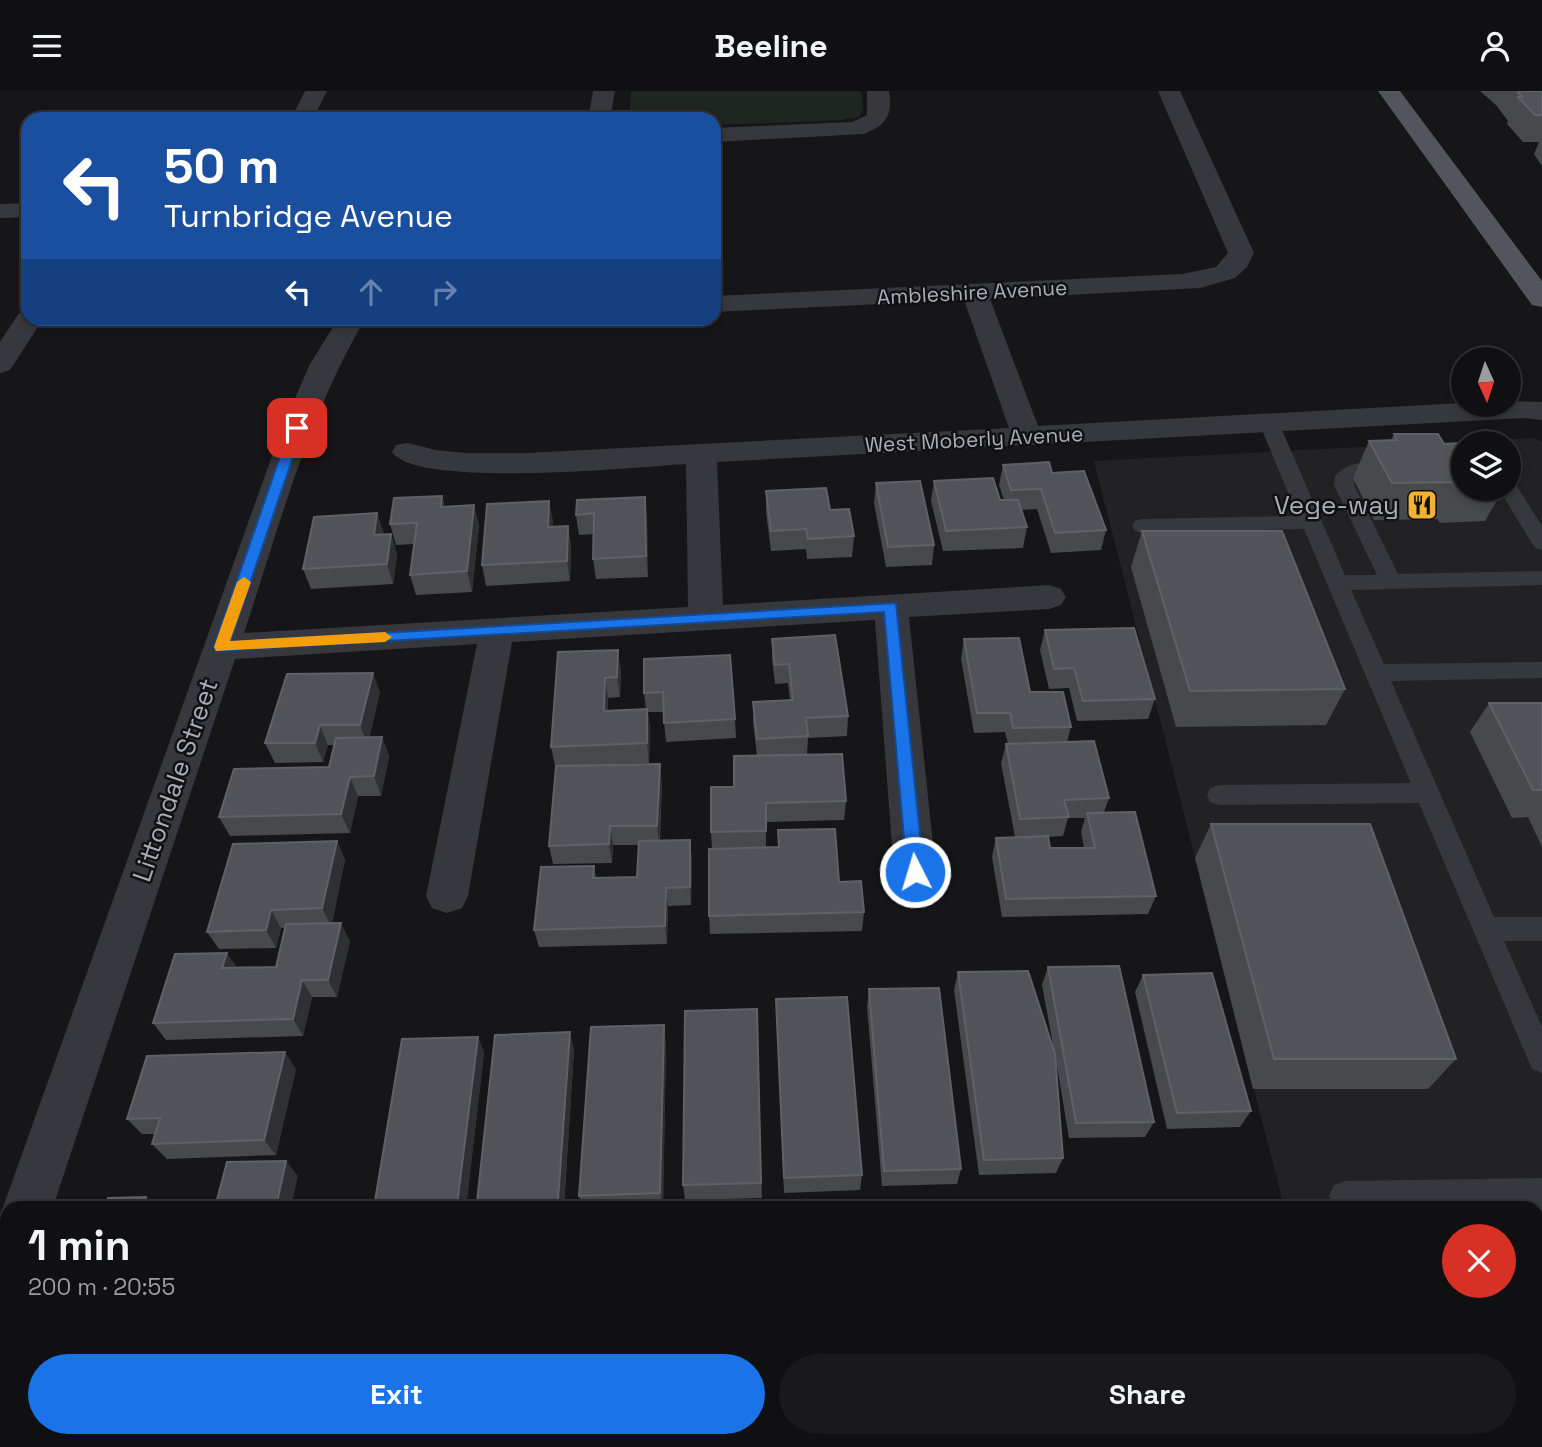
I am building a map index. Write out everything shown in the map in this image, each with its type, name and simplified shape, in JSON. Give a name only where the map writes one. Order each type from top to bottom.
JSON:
[{"type":"main road","points":[[1389,91],[1542,299]]},
{"type":"street","points":[[306,112],[316,91]]},
{"type":"street","points":[[600,112],[604,91]]},
{"type":"street","points":[[721,135],[835,131],[871,124],[882,109],[878,91]]},
{"type":"street","name":"Ambleshire Avenue","points":[[721,304],[1182,282],[1230,272],[1241,253],[1169,91]]},
{"type":"street","points":[[0,211],[21,211]]},
{"type":"street","points":[[974,292],[1027,436]]},
{"type":"street","points":[[0,364],[24,326]]},
{"type":"street","name":"Littondale Street","points":[[29,1201],[297,428],[324,364],[347,326]]},
{"type":"street","name":"West Moberly Avenue","points":[[407,452],[428,459],[467,463],[526,463],[1524,409],[1542,411]]},
{"type":"street","points":[[701,454],[706,618]]},
{"type":"street","points":[[221,647],[1049,597]]},
{"type":"street","points":[[891,607],[915,872]]},
{"type":"street","points":[[447,896],[497,630]]},
{"type":"lane","points":[[1269,423],[1542,1060]]},
{"type":"lane","points":[[1391,582],[1344,485],[1345,476],[1354,470],[1408,468]]},
{"type":"lane","points":[[1516,501],[1542,543]]},
{"type":"lane","points":[[1142,526],[1311,522]]},
{"type":"lane","points":[[1338,583],[1542,578]]},
{"type":"lane","points":[[1376,673],[1542,670]]},
{"type":"lane","points":[[1219,795],[1428,793]]},
{"type":"lane","points":[[1486,929],[1542,929]]},
{"type":"lane","points":[[1345,1196],[1542,1193]]},
{"type":"shaded area","points":[[631,91],[861,91],[863,108],[859,117],[842,120],[721,125],[721,112],[630,112]]},
{"type":"shaded area","points":[[1521,439],[1542,441],[1542,1201],[1282,1201],[1094,461],[1451,442],[1451,501],[1521,501]]},
{"type":"building","points":[[1517,91],[1542,91],[1542,115],[1535,115],[1518,97],[1522,97]]},
{"type":"building","points":[[1394,434],[1438,434],[1444,444],[1451,444],[1451,482],[1392,483],[1369,441],[1397,440]]},
{"type":"building","points":[[1049,462],[1052,473],[1084,471],[1106,530],[1055,533],[1041,489],[1011,490],[1003,465]]},
{"type":"building","points":[[993,478],[1000,500],[1018,500],[1027,527],[946,531],[934,481]]},
{"type":"building","points":[[920,481],[934,545],[888,547],[876,483]]},
{"type":"building","points":[[826,488],[830,510],[849,509],[854,536],[808,539],[806,529],[771,531],[766,491]]},
{"type":"building","points":[[442,496],[441,507],[474,505],[467,571],[410,575],[417,523],[390,524],[394,498]]},
{"type":"building","points":[[645,497],[646,556],[593,559],[594,513],[576,515],[577,500]]},
{"type":"building","points":[[549,501],[548,527],[568,526],[567,561],[482,565],[487,504]]},
{"type":"building","points":[[377,513],[374,535],[391,534],[387,564],[303,569],[314,517]]},
{"type":"building","points":[[1142,531],[1282,531],[1345,689],[1190,691]]},
{"type":"building","points":[[1134,628],[1155,699],[1083,701],[1074,668],[1054,669],[1045,630]]},
{"type":"building","points":[[835,635],[848,716],[806,718],[808,736],[757,739],[753,702],[793,700],[789,664],[775,665],[772,639]]},
{"type":"building","points":[[1019,638],[1030,692],[1063,692],[1071,727],[1013,728],[1010,713],[977,713],[964,639]]},
{"type":"building","points":[[618,650],[617,677],[605,678],[604,711],[647,709],[647,743],[551,747],[558,652]]},
{"type":"building","points":[[730,655],[735,719],[664,723],[663,692],[644,693],[644,659]]},
{"type":"building","points":[[373,673],[360,725],[320,725],[315,743],[265,743],[287,674]]},
{"type":"building","points":[[1489,703],[1542,703],[1542,790],[1533,790]]},
{"type":"building","points":[[382,737],[374,776],[350,777],[341,814],[219,817],[234,769],[329,767],[336,738]]},
{"type":"building","points":[[1094,741],[1109,798],[1064,800],[1069,817],[1020,819],[1006,744]]},
{"type":"building","points":[[842,754],[846,801],[766,803],[766,831],[711,832],[711,787],[734,787],[734,756]]},
{"type":"building","points":[[660,764],[657,826],[610,826],[609,844],[549,846],[556,766]]},
{"type":"building","points":[[1135,812],[1156,896],[1006,899],[996,838],[1048,836],[1050,848],[1095,848],[1087,813]]},
{"type":"building","points":[[1211,824],[1370,824],[1456,1059],[1274,1059]]},
{"type":"building","points":[[835,829],[839,882],[861,881],[864,912],[709,916],[709,849],[779,847],[778,830]]},
{"type":"building","points":[[690,840],[690,887],[666,888],[665,926],[534,930],[541,867],[594,866],[593,878],[637,877],[639,841]]},
{"type":"building","points":[[337,841],[322,908],[271,910],[266,930],[207,932],[233,844]]},
{"type":"building","points":[[341,923],[328,980],[302,980],[293,1019],[153,1023],[175,954],[227,953],[222,968],[276,967],[286,924]]},
{"type":"building","points":[[1119,966],[1154,1122],[1076,1123],[1048,967]]},
{"type":"building","points":[[1028,971],[1055,1054],[1063,1158],[984,1160],[958,972]]},
{"type":"building","points":[[1212,973],[1251,1111],[1177,1113],[1143,975]]},
{"type":"building","points":[[939,988],[961,1169],[884,1171],[869,989]]},
{"type":"building","points":[[847,997],[862,1175],[784,1178],[776,999]]},
{"type":"building","points":[[757,1009],[761,1183],[683,1185],[685,1011]]},
{"type":"building","points":[[664,1025],[660,1193],[579,1196],[591,1027]]},
{"type":"building","points":[[570,1032],[558,1200],[477,1201],[495,1035]]},
{"type":"building","points":[[478,1037],[458,1201],[375,1201],[402,1039]]},
{"type":"building","points":[[285,1052],[264,1140],[152,1144],[160,1118],[127,1119],[147,1056]]},
{"type":"building","points":[[286,1161],[277,1201],[217,1201],[227,1162]]},
{"type":"building","points":[[146,1197],[145,1201],[107,1201],[108,1198]]},
{"type":"slow traffic","points":[[244,582],[221,647],[385,637]]},
{"type":"place","name":"Vege-way","points":[[1422,505]]},
{"type":"route","points":[[297,428],[221,647],[891,607],[915,872]]}]
